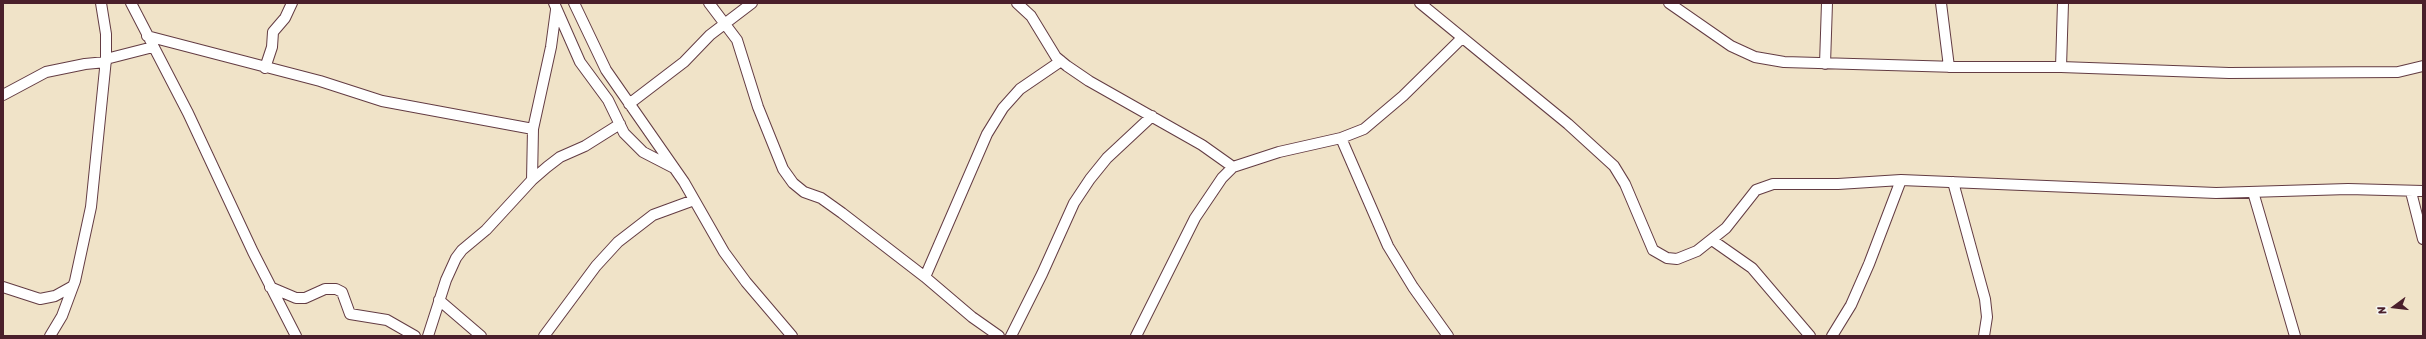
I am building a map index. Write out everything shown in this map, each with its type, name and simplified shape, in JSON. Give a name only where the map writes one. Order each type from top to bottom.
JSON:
[{"type":"street","points":[[50,336],[62,316],[73,286],[91,207],[106,60],[106,34],[101,3]]},
{"type":"street","points":[[131,3],[188,113],[211,165],[270,287],[296,336]]},
{"type":"street","points":[[266,68],[272,47],[272,32],[282,22],[292,3]]},
{"type":"street","points":[[574,3],[606,70],[675,169],[724,252],[746,282],[792,336]]},
{"type":"street","points":[[709,3],[725,22],[737,40],[758,107],[783,169],[793,183],[804,192],[821,198],[842,213],[925,277],[972,317],[999,336]]},
{"type":"street","points":[[629,104],[684,62],[725,22],[752,3]]},
{"type":"street","points":[[1017,3],[1031,16],[1056,57],[1061,61],[1089,81],[1202,145],[1233,167]]},
{"type":"street","points":[[1420,3],[1568,124],[1614,166],[1625,184],[1653,250],[1660,256],[1677,259],[1697,251],[1726,228],[1750,196],[1762,186],[1773,184],[1838,184],[1901,180],[2084,189],[2254,192],[2348,189],[2411,192],[2423,191]]},
{"type":"street","points":[[1670,3],[1731,46],[1755,57],[1784,62],[1949,67],[2061,67],[2237,73],[2398,72],[2423,66]]},
{"type":"street","points":[[1825,64],[1827,3]]},
{"type":"street","points":[[1941,3],[1949,67]]},
{"type":"street","points":[[2061,67],[2063,3]]},
{"type":"street","points":[[555,6],[580,62],[608,100],[620,124],[635,146],[675,169]]},
{"type":"street","points":[[532,180],[533,129],[551,47],[555,6]]},
{"type":"street","points":[[148,36],[320,81],[396,105],[533,129]]},
{"type":"street","points":[[1136,336],[1195,218],[1222,178],[1233,167],[1280,152],[1341,138],[1364,129],[1378,119],[1462,38]]},
{"type":"street","points":[[3,95],[46,72],[106,60],[153,47]]},
{"type":"street","points":[[925,277],[987,134],[1003,108],[1020,89],[1061,61]]},
{"type":"street","points":[[1011,336],[1078,197],[1107,158],[1152,116]]},
{"type":"street","points":[[428,336],[439,300],[456,258],[486,230],[532,180],[560,157],[585,146],[620,124]]},
{"type":"street","points":[[1341,138],[1388,246],[1413,287],[1448,336]]},
{"type":"street","points":[[1832,336],[1850,305],[1869,264],[1901,180]]},
{"type":"street","points":[[1953,182],[1985,299],[1987,317],[1984,336]]},
{"type":"street","points":[[2254,192],[2295,336]]},
{"type":"street","points":[[2411,192],[2423,239]]},
{"type":"street","points":[[544,336],[596,266],[618,242],[653,215],[694,200]]},
{"type":"street","points":[[1712,240],[1752,268],[1810,336]]},
{"type":"street","points":[[3,287],[40,299],[55,296],[73,286]]},
{"type":"street","points":[[270,287],[296,298],[305,298],[325,289],[336,289],[342,292],[350,314],[387,320],[415,336]]},
{"type":"street","points":[[439,300],[481,336]]}]
